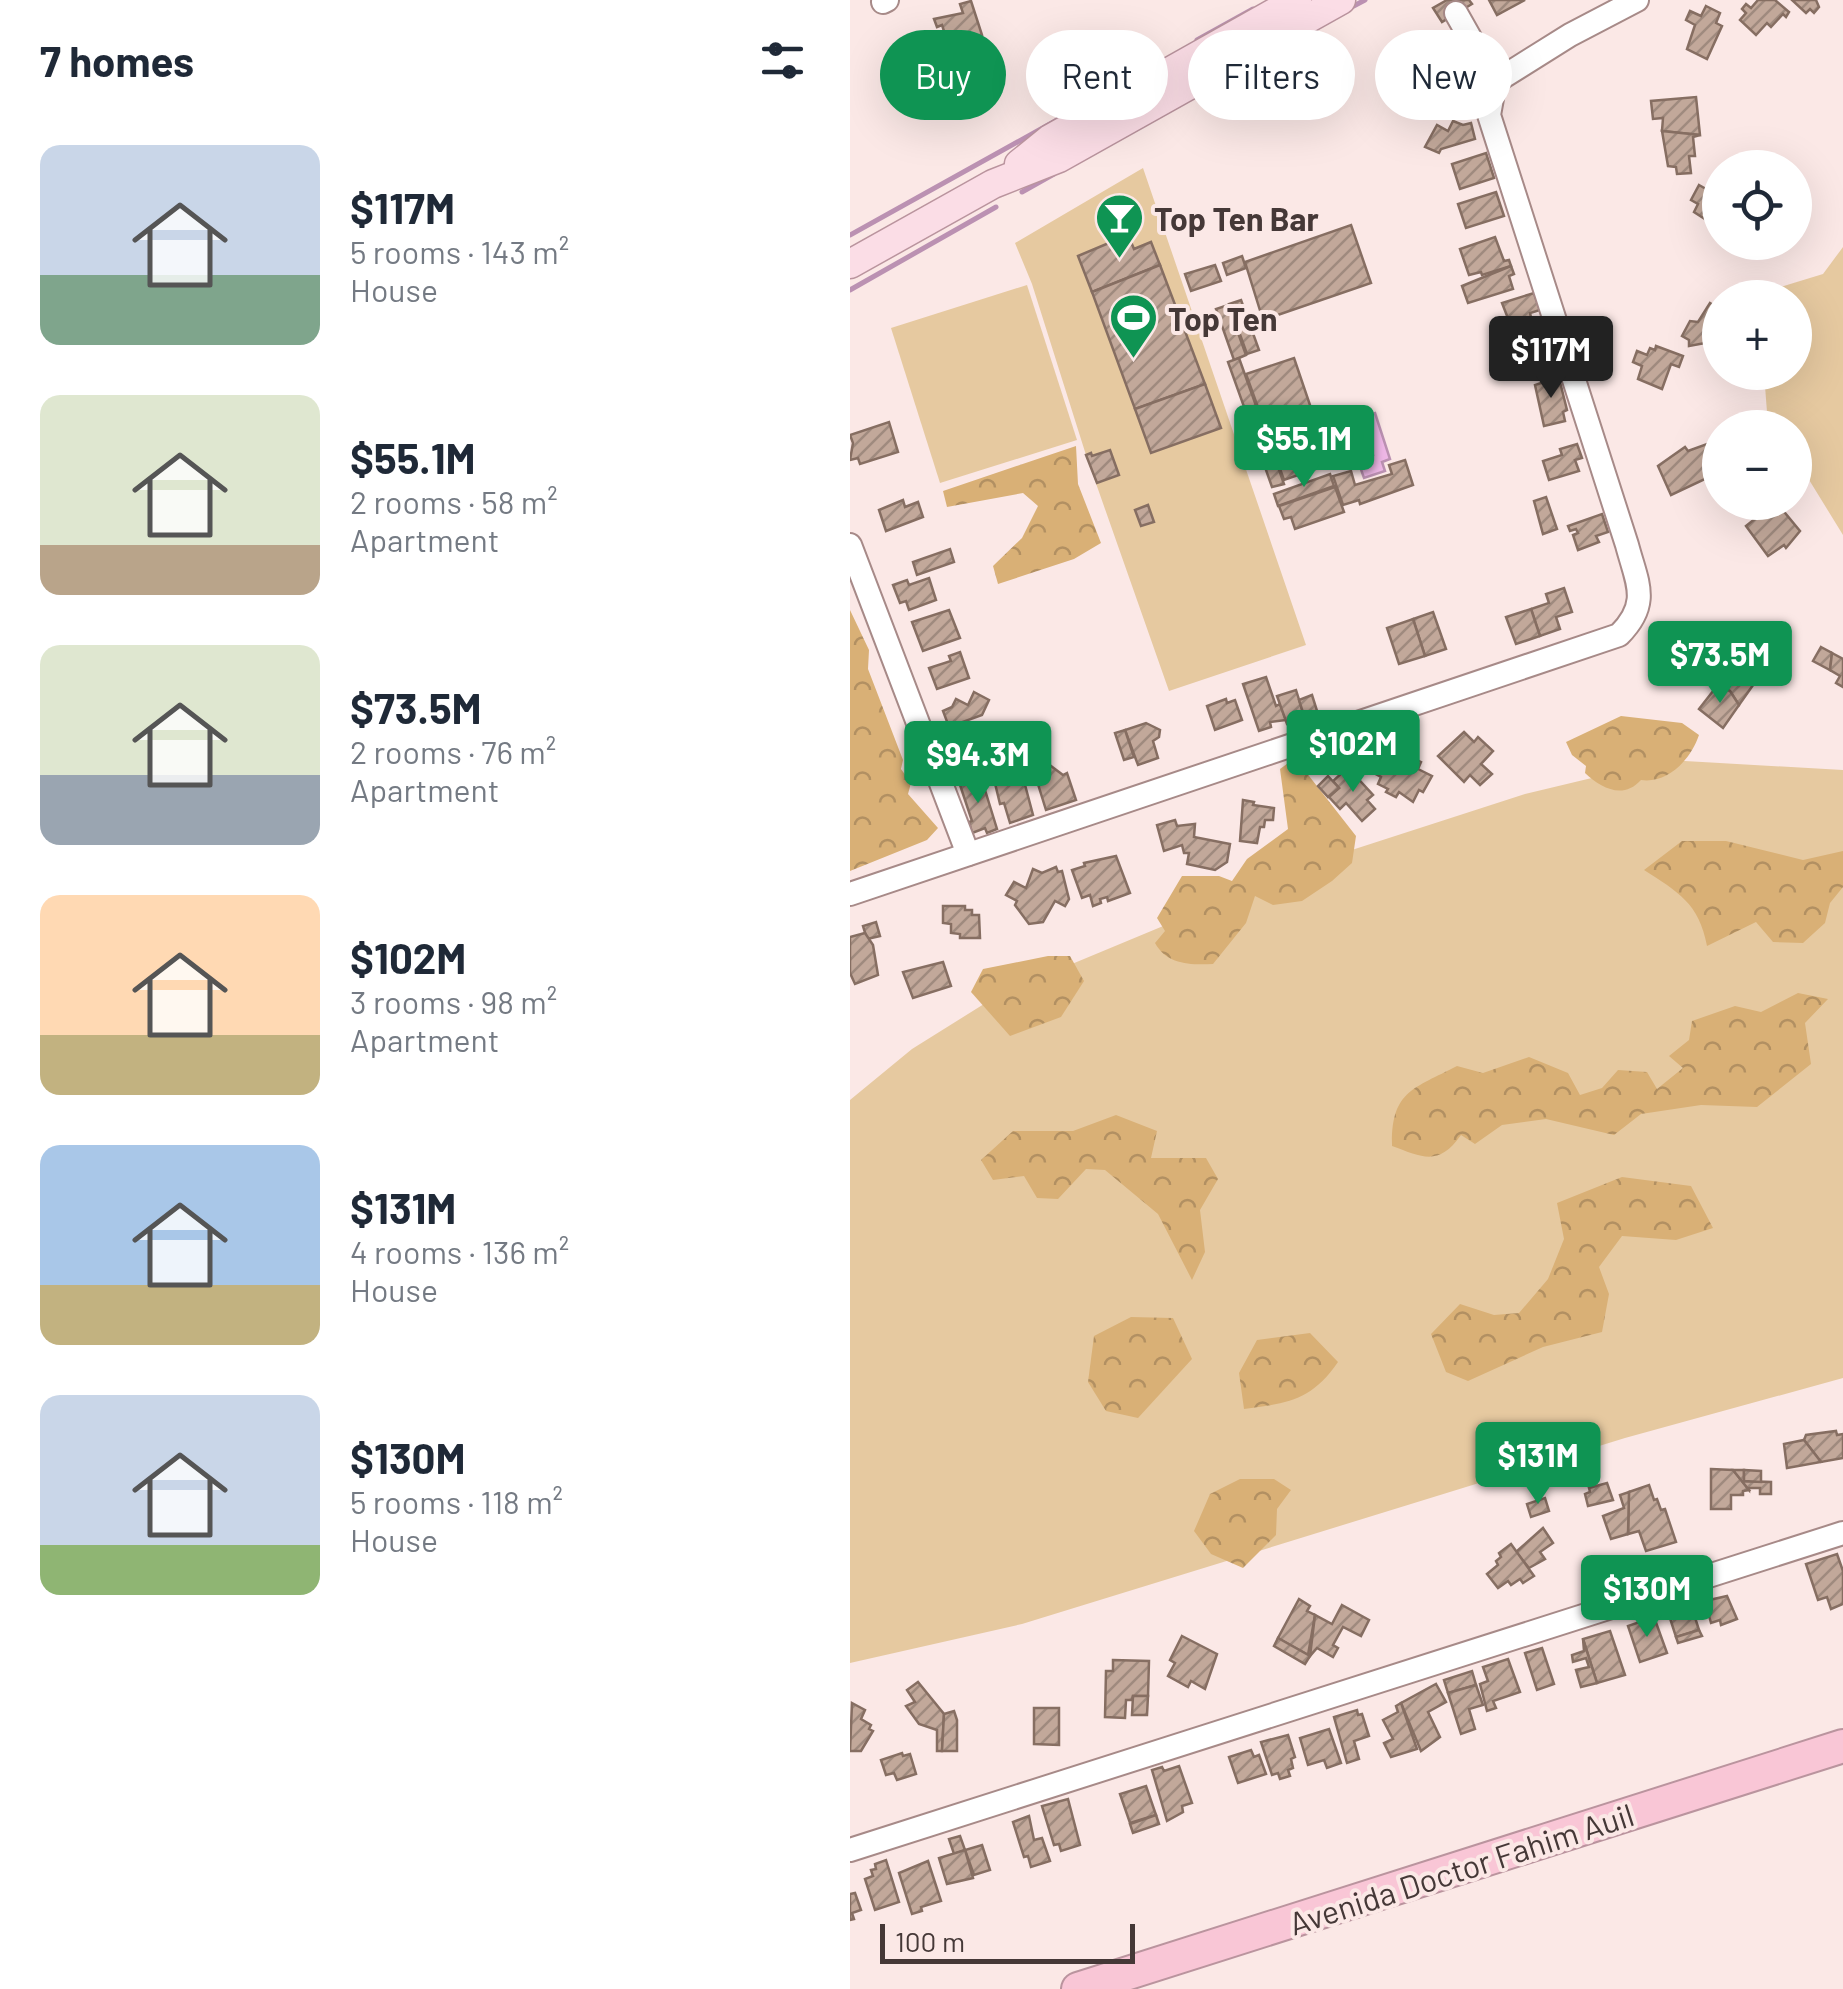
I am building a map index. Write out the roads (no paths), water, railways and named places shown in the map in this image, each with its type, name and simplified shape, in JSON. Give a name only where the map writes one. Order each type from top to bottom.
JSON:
[{"type":"highway","name":"Avenida Doctor Fahim Auil","points":[[1078,1989],[1843,1746]]},
{"type":"main road","points":[[850,264],[993,184],[1050,139],[1304,5],[1341,0]]},
{"type":"street","points":[[1512,71],[1637,0]]},
{"type":"street","points":[[1456,13],[1466,30]]},
{"type":"street","points":[[850,894],[1619,635],[1634,620],[1641,598],[1627,545],[1491,120]]},
{"type":"street","points":[[850,545],[968,854]]},
{"type":"street","points":[[850,1850],[1843,1532]]},
{"type":"waterway","points":[[1348,9],[1365,0]]},
{"type":"waterway","points":[[1215,30],[1253,9]]},
{"type":"waterway","points":[[850,235],[1057,120]]},
{"type":"waterway","points":[[1022,192],[1054,174]]},
{"type":"waterway","points":[[850,290],[996,207]]},
{"type":"place","name":"Top Ten Bar","points":[[1119,260]]},
{"type":"place","name":"Top Ten","points":[[1133,360]]}]
